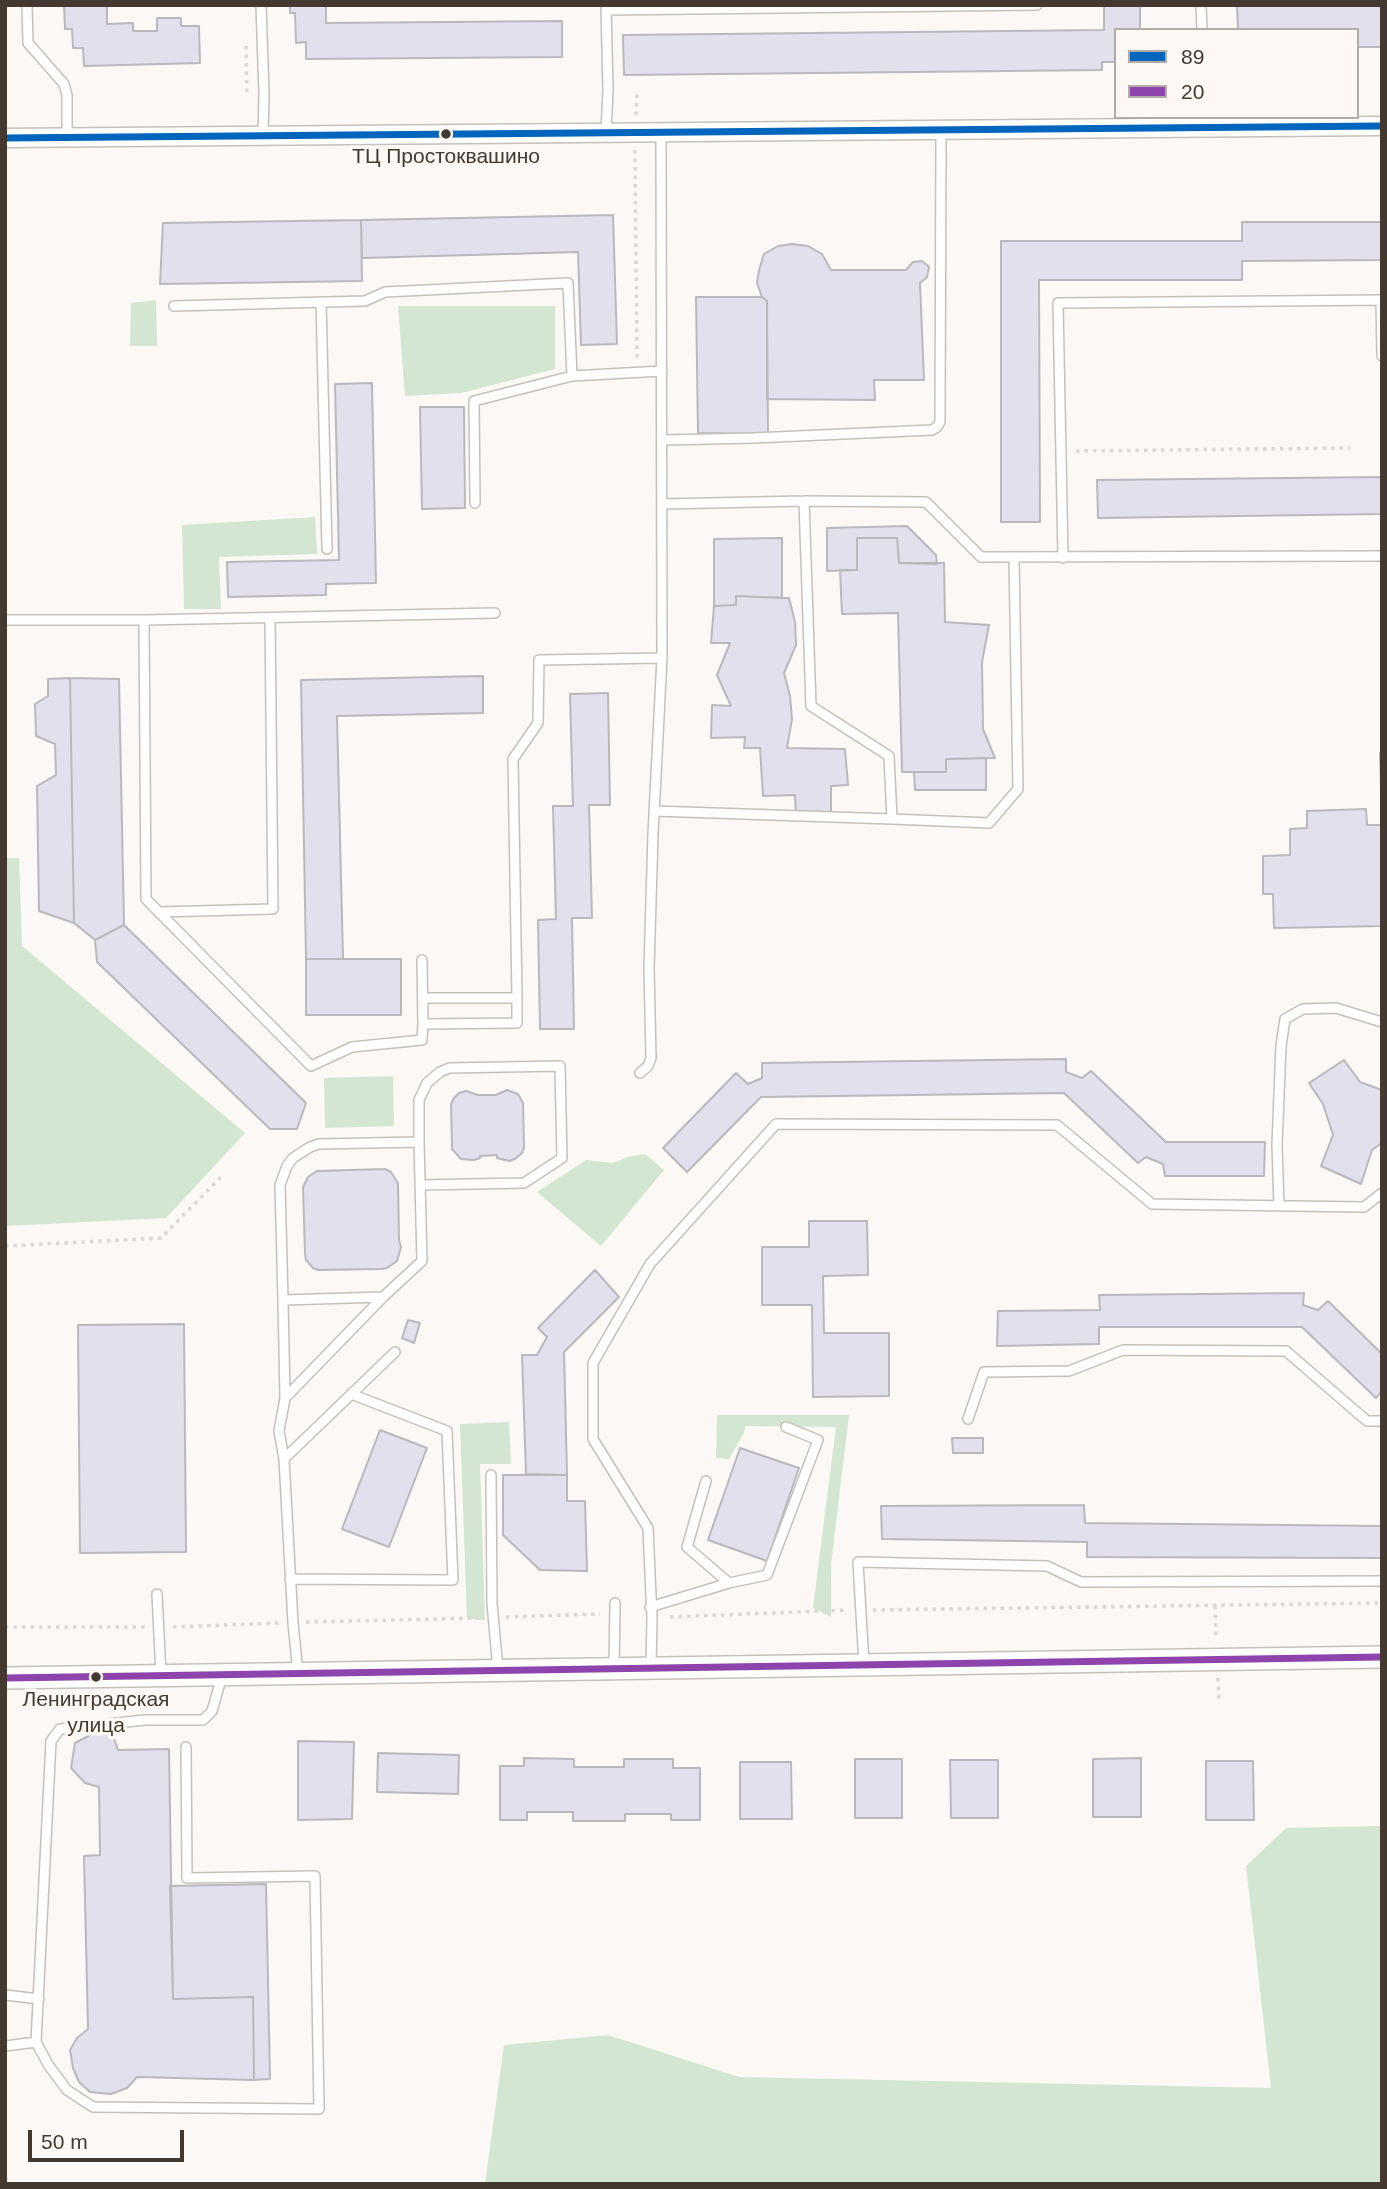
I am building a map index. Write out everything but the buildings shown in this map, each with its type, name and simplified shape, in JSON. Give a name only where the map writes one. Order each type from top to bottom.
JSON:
[{"type":"street","points":[[5,138],[941,130],[1203,123],[1382,127]]},
{"type":"street","points":[[5,1678],[1382,1657]]},
{"type":"lane","points":[[27,5],[28,43],[64,84],[67,95],[67,138]]},
{"type":"lane","points":[[261,5],[263,136]]},
{"type":"lane","points":[[606,133],[606,7],[1037,5]]},
{"type":"lane","points":[[1201,5],[1202,28]]},
{"type":"lane","points":[[663,440],[932,430],[937,427],[940,422],[941,130]]},
{"type":"lane","points":[[640,1073],[648,1066],[651,1058],[649,968],[662,658],[661,133]]},
{"type":"lane","points":[[174,306],[365,301],[385,292],[568,283],[572,376]]},
{"type":"lane","points":[[1063,558],[1058,303],[1381,300],[1382,356]]},
{"type":"lane","points":[[321,302],[327,549]]},
{"type":"lane","points":[[475,503],[474,401],[572,376],[662,371]]},
{"type":"lane","points":[[804,501],[811,706],[889,756],[891,819]]},
{"type":"lane","points":[[662,504],[926,502],[981,557],[1382,556]]},
{"type":"lane","points":[[654,811],[989,823],[1018,789],[1014,558]]},
{"type":"lane","points":[[5,620],[495,613]]},
{"type":"lane","points":[[159,912],[273,909],[270,618]]},
{"type":"lane","points":[[144,620],[146,899],[311,1066],[352,1047],[422,1040],[422,960]]},
{"type":"lane","points":[[423,1024],[517,1023],[513,758],[538,723],[539,660],[662,658]]},
{"type":"lane","points":[[423,998],[517,999]]},
{"type":"lane","points":[[1279,1206],[1277,1145],[1281,1046],[1285,1019],[1303,1009],[1336,1008],[1382,1022]]},
{"type":"lane","points":[[285,1398],[383,1297],[422,1261],[420,1185],[419,1142],[419,1100],[427,1083],[449,1068],[560,1066],[562,1158],[524,1183],[420,1185]]},
{"type":"lane","points":[[651,1668],[648,1528],[593,1440],[593,1363],[650,1264],[776,1124],[1057,1125],[1152,1204],[1364,1207],[1382,1193]]},
{"type":"lane","points":[[298,1673],[284,1459],[279,1431],[285,1398],[280,1185],[282,1175],[293,1158],[319,1144],[419,1142]]},
{"type":"lane","points":[[283,1300],[383,1297]]},
{"type":"lane","points":[[968,1419],[984,1372],[1069,1371],[1123,1350],[1286,1351],[1367,1421],[1382,1421]]},
{"type":"lane","points":[[284,1459],[395,1352]]},
{"type":"lane","points":[[290,1579],[453,1580],[447,1431],[351,1394]]},
{"type":"lane","points":[[650,1607],[767,1575],[818,1440],[786,1427]]},
{"type":"lane","points":[[491,1475],[492,1618],[499,1670]]},
{"type":"lane","points":[[706,1481],[687,1547],[730,1583]]},
{"type":"lane","points":[[864,1664],[858,1562],[1047,1566],[1081,1583],[1382,1581]]},
{"type":"lane","points":[[157,1594],[161,1675]]},
{"type":"lane","points":[[614,1669],[615,1603]]},
{"type":"lane","points":[[186,1747],[187,1878],[315,1876],[319,2109],[93,2107],[67,2090],[49,2066],[36,2042],[51,1741],[60,1729],[145,1720],[203,1720],[212,1711],[222,1674]]},
{"type":"lane","points":[[5,1995],[40,1999]]},
{"type":"lane","points":[[5,2046],[36,2042]]},
{"type":"path","points":[[246,43],[247,93]]},
{"type":"path","points":[[637,90],[637,372]]},
{"type":"path","points":[[1061,451],[1350,449]]},
{"type":"path","points":[[5,1246],[161,1238],[221,1177]]},
{"type":"path","points":[[652,1618],[860,1610],[1382,1603]]},
{"type":"path","points":[[5,1627],[160,1627],[613,1614]]},
{"type":"green space","points":[[156,300],[157,346],[130,346],[131,303]]},
{"type":"green space","points":[[398,306],[555,306],[555,369],[461,393],[405,396]]},
{"type":"green space","points":[[315,517],[317,554],[219,557],[221,609],[184,609],[182,525]]},
{"type":"green space","points":[[5,858],[19,858],[22,946],[245,1133],[166,1218],[5,1226]]},
{"type":"green space","points":[[393,1076],[394,1126],[325,1128],[324,1078]]},
{"type":"green space","points":[[645,1154],[664,1170],[601,1246],[537,1192],[586,1160],[613,1163]]},
{"type":"green space","points":[[717,1415],[849,1415],[831,1564],[831,1617],[813,1608],[836,1427],[745,1426],[744,1433],[729,1459],[716,1458]]},
{"type":"green space","points":[[509,1422],[511,1464],[480,1464],[485,1620],[467,1619],[460,1424]]},
{"type":"green space","points":[[1382,1826],[1382,2184],[485,2184],[504,2045],[608,2035],[739,2077],[1271,2088],[1246,1866],[1286,1828]]},
{"type":"transit line","name":"89","points":[[5,138],[1382,126]]},
{"type":"transit line","name":"20","points":[[5,1678],[1382,1657]]},
{"type":"place","name":"ТЦ Простоквашино","points":[[446,134]]},
{"type":"place","name":"Ленинградская улица","points":[[96,1677]]}]
